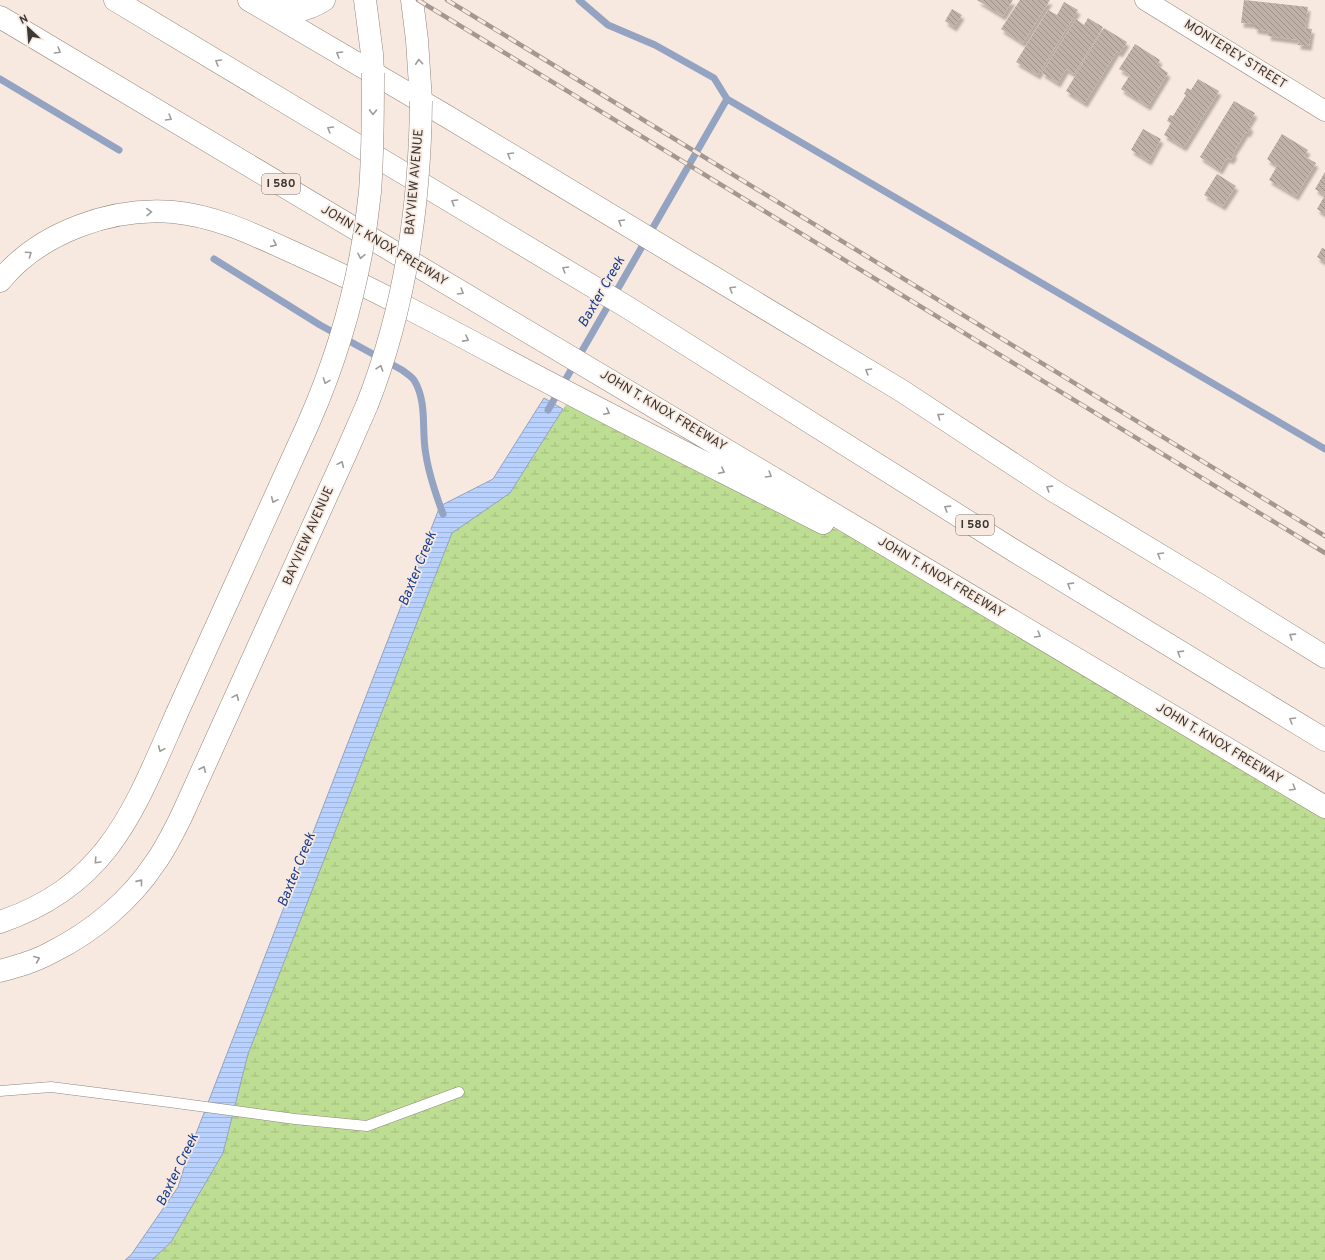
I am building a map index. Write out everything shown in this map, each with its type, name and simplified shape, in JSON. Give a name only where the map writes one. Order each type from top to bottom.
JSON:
[{"type":"main road","name":"I 580","points":[[115,0],[627,307],[1020,554],[1325,740]]},
{"type":"main road","points":[[250,0],[269,8],[292,12],[305,10],[324,0]]},
{"type":"main road","points":[[250,0],[372,74],[421,101],[902,391],[1054,491],[1325,657]]},
{"type":"main road","points":[[0,922],[19,916],[66,890],[86,873],[104,854],[120,832],[134,809],[320,398],[352,297],[363,244],[372,166],[372,54],[365,0]]},
{"type":"main road","name":"BAYVIEW AVENUE","points":[[0,971],[25,964],[51,953],[98,923],[138,886],[155,863],[169,840],[220,733],[369,399],[382,362],[398,305],[410,237],[419,168],[421,101],[417,40],[412,0]]},
{"type":"main road","name":"JOHN T. KNOX FREEWAY","points":[[0,17],[1325,807]]},
{"type":"main road","points":[[0,281],[22,259],[44,243],[66,232],[92,222],[120,215],[146,212],[173,212],[200,216],[226,223],[330,269],[429,319],[572,395],[1004,615]]},
{"type":"street","name":"MONTEREY STREET","points":[[1145,0],[1325,111]]},
{"type":"lane","points":[[0,1091],[51,1087],[295,1119],[368,1126],[459,1092]]},
{"type":"green space","points":[[572,395],[1004,615],[1325,807],[1325,1260],[152,1260],[171,1242],[223,1153],[248,1054],[452,532],[510,493]]},
{"type":"water","points":[[544,398],[563,409],[510,493],[452,533],[248,1054],[223,1153],[171,1242],[152,1260],[125,1260],[131,1255],[178,1187],[190,1149],[440,506],[493,479]]},
{"type":"building","points":[[977,0],[1013,0],[1003,16]]},
{"type":"building","points":[[1020,0],[1050,0],[1023,43],[1001,29]]},
{"type":"building","points":[[1244,0],[1308,7],[1305,28],[1312,29],[1309,46],[1298,45],[1299,40],[1268,36],[1269,31],[1255,29],[1255,24],[1241,23]]},
{"type":"building","points":[[1064,2],[1078,10],[1038,75],[1016,62],[1048,10],[1057,15]]},
{"type":"building","points":[[952,9],[962,15],[954,27],[945,21]]},
{"type":"building","points":[[1088,18],[1103,27],[1074,74],[1066,69],[1058,83],[1042,73],[1076,19],[1084,25]]},
{"type":"building","points":[[1104,28],[1127,42],[1120,53],[1117,51],[1085,103],[1066,91]]},
{"type":"building","points":[[1135,44],[1160,60],[1157,65],[1168,73],[1148,106],[1121,89],[1130,75],[1119,69]]},
{"type":"building","points":[[1198,79],[1219,91],[1184,147],[1164,135],[1171,123],[1167,121],[1170,115],[1173,116],[1186,95],[1184,94],[1187,88],[1191,90]]},
{"type":"building","points":[[1234,101],[1255,113],[1248,125],[1251,127],[1248,133],[1246,132],[1233,153],[1235,154],[1231,160],[1227,158],[1220,170],[1200,157]]},
{"type":"building","points":[[1143,129],[1161,139],[1149,161],[1131,150]]},
{"type":"building","points":[[1282,134],[1308,150],[1304,156],[1316,163],[1296,196],[1269,180],[1277,166],[1267,159]]},
{"type":"building","points":[[1325,172],[1325,195],[1315,189]]},
{"type":"building","points":[[1217,174],[1236,186],[1223,206],[1204,195]]},
{"type":"building","points":[[1325,195],[1325,214],[1317,209]]},
{"type":"building","points":[[1322,248],[1325,249],[1325,262],[1317,257]]},
{"type":"waterway","name":"Baxter Creek","points":[[548,410],[727,99],[714,78],[655,45],[608,25],[579,0]]},
{"type":"waterway","points":[[0,79],[119,150]]},
{"type":"waterway","points":[[727,99],[1325,449]]},
{"type":"waterway","points":[[214,259],[320,325],[402,370],[414,380],[423,408],[425,446],[429,470],[443,514]]},
{"type":"railway","points":[[418,0],[1325,553]]},
{"type":"railway","points":[[447,0],[1325,536]]}]
